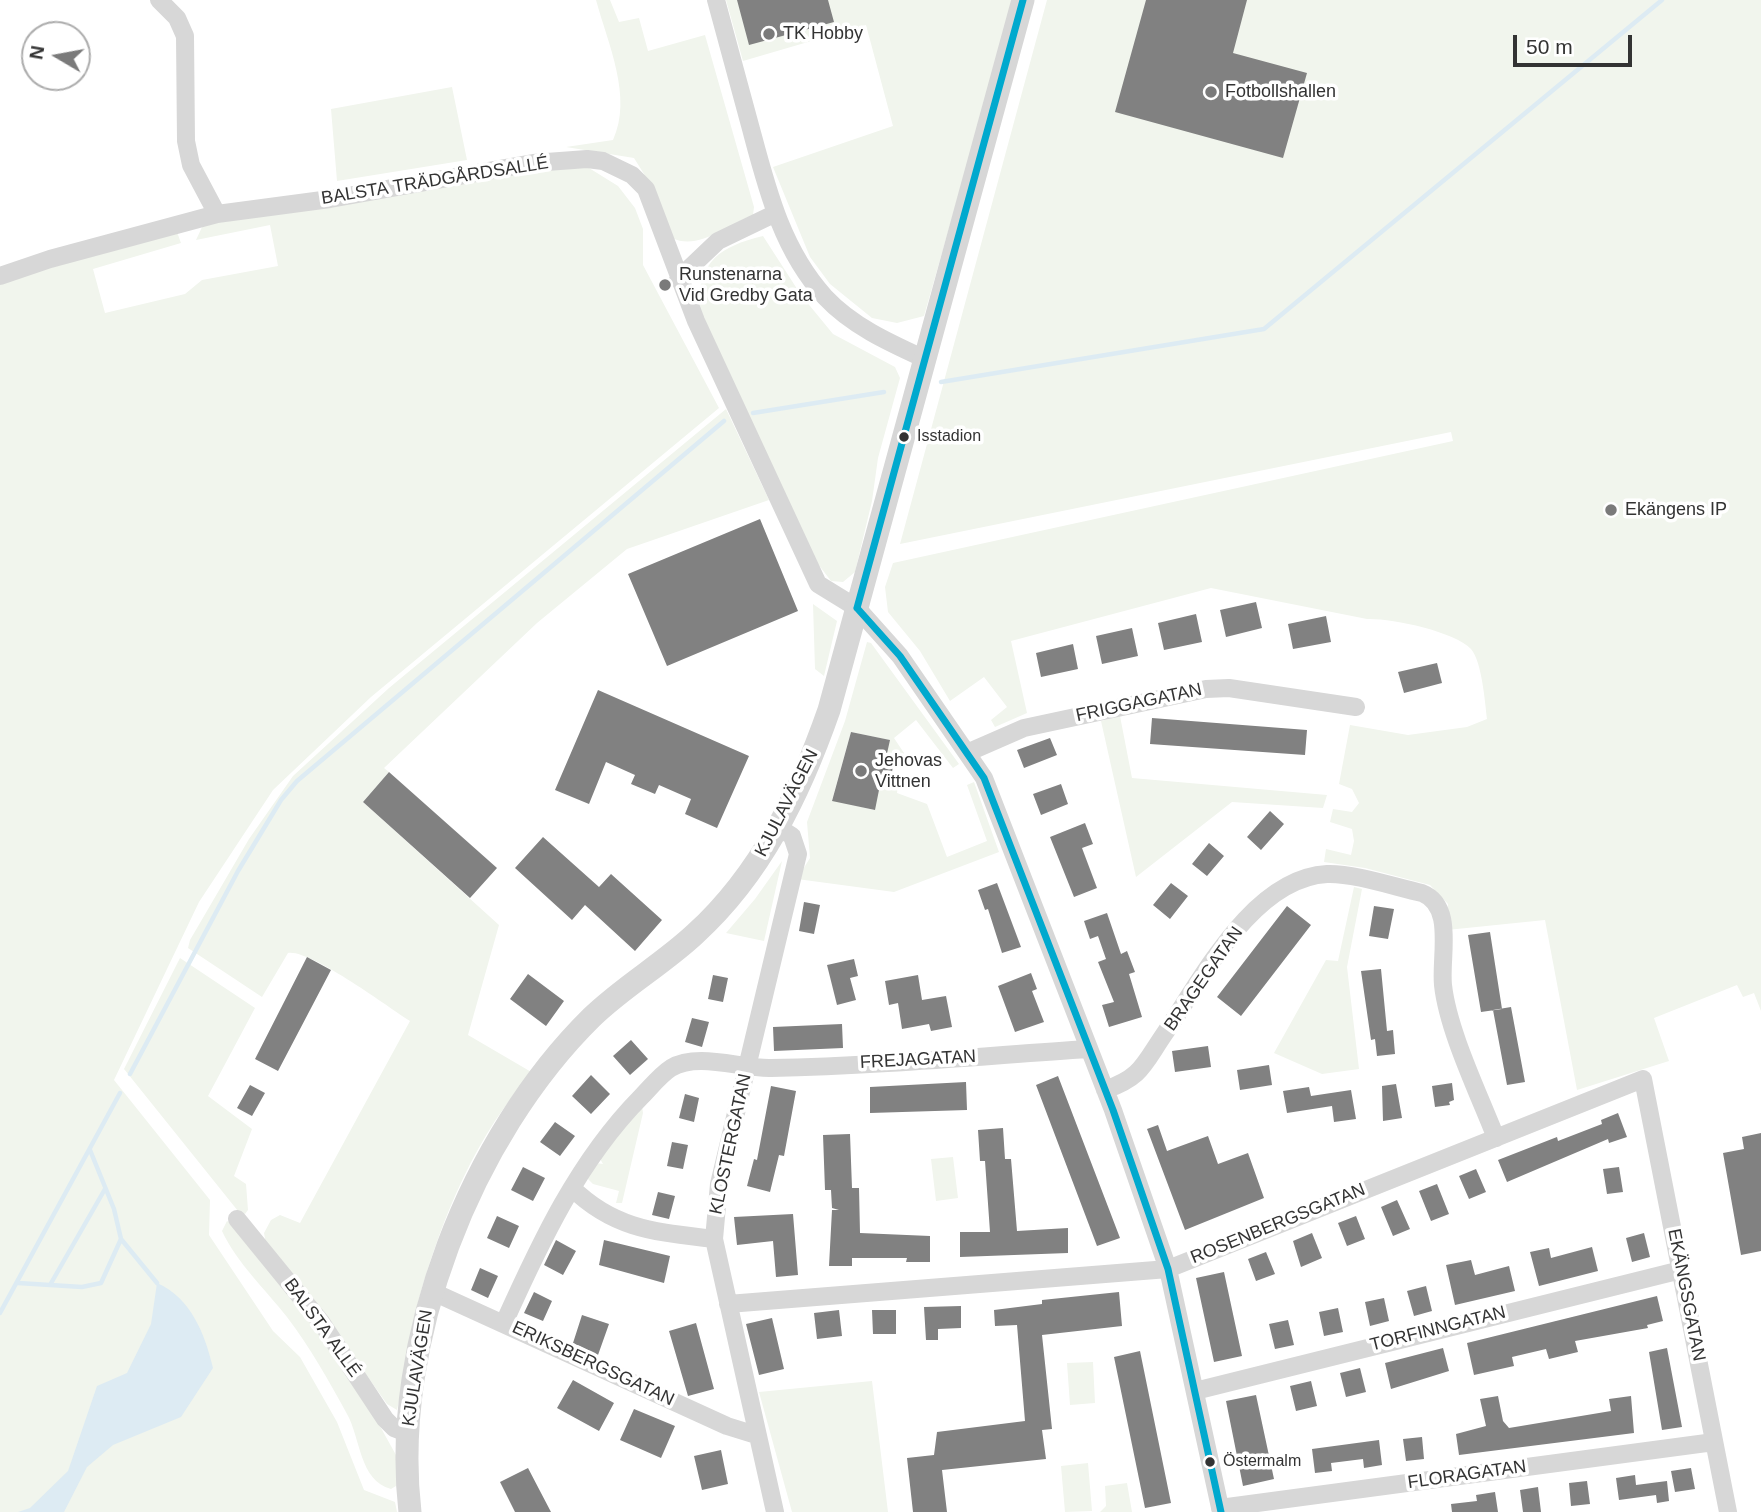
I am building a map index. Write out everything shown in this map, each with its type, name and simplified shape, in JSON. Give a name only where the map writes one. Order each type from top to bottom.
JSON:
[{"type":"street","points":[[159,0],[177,18],[185,36],[186,141],[191,165],[217,214]]},
{"type":"street","points":[[716,0],[774,214],[804,270],[827,299],[881,339],[925,359]]},
{"type":"street","name":"KJULAVÄGEN","points":[[411,1512],[407,1433],[419,1340],[431,1291],[463,1211],[522,1103],[593,1016],[687,942],[732,897],[762,857],[817,745],[1023,0]]},
{"type":"street","name":"BALSTA TRÄDGÅRDSALLÉ","points":[[0,276],[50,259],[217,214],[330,199],[533,163],[603,161],[632,175],[646,189],[678,279],[818,584],[857,608],[900,656],[946,726],[969,752],[984,778],[1105,1090],[1168,1269],[1220,1510]]},
{"type":"street","points":[[678,279],[718,241],[774,214]]},
{"type":"street","name":"FRIGGAGATAN","points":[[969,752],[1024,728],[1206,689],[1229,688],[1356,707]]},
{"type":"street","name":"KLOSTERGATAN","points":[[775,1512],[714,1239],[719,1184],[798,854],[792,836],[778,827]]},
{"type":"street","name":"BRAGEGATAN","points":[[1105,1090],[1134,1078],[1235,931],[1268,898],[1284,886],[1331,874],[1422,892],[1433,897],[1440,906],[1441,966],[1448,1010],[1496,1138]]},
{"type":"street","name":"FREJAGATAN","points":[[504,1323],[534,1256],[572,1188],[621,1118],[670,1069],[697,1062],[748,1068],[1088,1049]]},
{"type":"street","name":"ROSENBERGSGATAN","points":[[728,1304],[1168,1269],[1643,1079]]},
{"type":"street","name":"EKÄNGSGATAN","points":[[1643,1079],[1728,1512]]},
{"type":"street","points":[[572,1188],[610,1218],[632,1226],[714,1239]]},
{"type":"street","name":"BALSTA ALLÉ","points":[[237,1219],[321,1322],[385,1419],[394,1429],[407,1433]]},
{"type":"street","name":"TORFINNGATAN","points":[[1195,1391],[1681,1270]]},
{"type":"street","name":"ERIKSBERGSGATAN","points":[[431,1291],[727,1426],[756,1435]]},
{"type":"street","name":"FLORAGATAN","points":[[1220,1510],[1714,1442]]},
{"type":"shaded area","points":[[596,0],[610,0],[619,22],[639,18],[648,51],[705,35],[754,207],[753,215],[702,239],[682,241],[672,238],[644,174],[634,158],[566,147],[613,140],[619,123],[620,88]]},
{"type":"shaded area","points":[[726,0],[1014,0],[924,316],[897,323],[872,318],[830,284],[810,257],[773,167],[893,126],[866,25],[743,61]]},
{"type":"shaded area","name":"Ekängens IP","points":[[1047,0],[1761,0],[1761,1011],[1754,993],[1743,997],[1737,985],[1654,1018],[1669,1061],[1577,1090],[1545,920],[1447,930],[1448,904],[1430,885],[1365,868],[1324,862],[1326,849],[1351,855],[1354,841],[1352,829],[1330,822],[1333,809],[1352,812],[1359,803],[1352,789],[1339,784],[1350,725],[1408,735],[1467,727],[1487,719],[1475,655],[1463,643],[1437,631],[1211,588],[1011,641],[1027,713],[995,727],[991,720],[1007,707],[984,677],[950,701],[920,651],[888,612],[885,587],[893,563],[1453,441],[1451,432],[900,544]]},
{"type":"shaded area","points":[[452,87],[467,160],[337,181],[331,109]]},
{"type":"shaded area","points":[[543,168],[589,168],[618,186],[635,208],[643,229],[643,265],[719,408],[371,697],[273,790],[199,902],[114,1080],[210,1200],[209,1235],[273,1331],[300,1357],[337,1422],[364,1490],[395,1502],[397,1512],[0,1512],[0,283],[39,269],[177,232],[181,243],[93,269],[105,313],[185,294],[202,280],[278,266],[270,225],[196,240],[203,225],[451,186]]},
{"type":"shaded area","points":[[763,236],[801,295],[833,334],[895,367],[900,378],[878,458],[872,501],[855,572],[843,582],[831,581],[818,564],[698,307],[703,278],[715,258],[735,245]]},
{"type":"shaded area","points":[[726,409],[769,500],[627,549],[537,623],[384,768],[389,772],[363,802],[499,925],[468,1035],[533,1073],[513,1096],[478,1148],[451,1206],[416,1309],[397,1410],[387,1404],[309,1294],[266,1244],[264,1233],[271,1220],[280,1215],[300,1223],[410,1021],[330,969],[299,954],[288,953],[262,997],[188,948],[190,940],[249,839],[293,776],[389,688]]},
{"type":"shaded area","points":[[813,604],[837,621],[824,676],[815,669]]},
{"type":"shaded area","points":[[867,642],[871,643],[959,764],[953,768],[916,720],[894,738],[904,753],[901,759],[886,758],[889,740],[851,732],[832,800],[874,810],[883,770],[899,777],[897,793],[927,804],[947,857],[987,841],[967,785],[974,782],[999,852],[894,892],[797,879],[810,858],[807,822],[845,721]]},
{"type":"shaded area","points":[[1120,716],[1132,778],[1327,795],[1323,808],[1232,802],[1136,877],[1101,721]]},
{"type":"shaded area","points":[[782,861],[764,941],[726,933],[755,899]]},
{"type":"shaded area","points":[[1354,887],[1362,889],[1347,967],[1359,1069],[1322,1074],[1274,1053],[1326,960],[1338,961]]},
{"type":"shaded area","points":[[180,958],[255,1008],[208,1096],[252,1129],[234,1176],[246,1184],[248,1210],[245,1214],[238,1211],[124,1069]]},
{"type":"shaded area","points":[[642,1106],[643,1113],[622,1203],[616,1203],[619,1191],[593,1184],[586,1177],[596,1163],[603,1164],[599,1157]]},
{"type":"shaded area","points":[[953,1157],[958,1198],[936,1201],[931,1159]]},
{"type":"shaded area","points":[[227,1221],[317,1328],[371,1410],[396,1455],[396,1486],[391,1489],[380,1484],[367,1468],[352,1424],[311,1352],[228,1243],[222,1231]]},
{"type":"shaded area","points":[[157,1283],[179,1298],[195,1318],[206,1342],[213,1368],[181,1417],[113,1445],[87,1467],[64,1512],[18,1512],[30,1508],[68,1471],[97,1386],[127,1373],[151,1324]]},
{"type":"shaded area","points":[[1093,1362],[1095,1403],[1070,1405],[1067,1363]]},
{"type":"shaded area","points":[[872,1381],[888,1512],[792,1512],[759,1392]]},
{"type":"shaded area","points":[[1088,1463],[1092,1511],[1065,1512],[1061,1466]]},
{"type":"shaded area","points":[[1127,1483],[1132,1512],[1100,1512],[1106,1506],[1105,1486]]},
{"type":"building","name":"TK Hobby","points":[[737,0],[828,0],[834,22],[749,45]]},
{"type":"building","name":"Fotbollshallen","points":[[1146,0],[1247,0],[1233,53],[1307,73],[1283,158],[1115,112]]},
{"type":"building","points":[[760,519],[798,611],[667,666],[628,574]]},
{"type":"building","points":[[1256,602],[1262,628],[1226,637],[1220,610]]},
{"type":"building","points":[[1196,614],[1202,642],[1164,650],[1158,623]]},
{"type":"building","points":[[1326,616],[1331,642],[1293,649],[1288,624]]},
{"type":"building","points":[[1132,628],[1138,656],[1102,664],[1096,636]]},
{"type":"building","points":[[1073,644],[1078,669],[1041,677],[1036,653]]},
{"type":"building","points":[[1437,663],[1442,683],[1404,693],[1398,672]]},
{"type":"building","points":[[598,690],[749,756],[717,828],[685,814],[691,799],[659,785],[655,794],[631,784],[635,775],[606,762],[589,804],[555,790]]},
{"type":"building","points":[[1152,718],[1307,730],[1305,755],[1150,744]]},
{"type":"building","name":"Jehovas Vittnen","points":[[851,732],[890,740],[886,758],[894,760],[892,772],[883,770],[875,810],[832,801]]},
{"type":"building","points":[[1050,738],[1057,755],[1024,768],[1017,750]]},
{"type":"building","points":[[389,772],[497,868],[470,898],[363,802]]},
{"type":"building","points":[[1061,784],[1068,804],[1041,815],[1033,794]]},
{"type":"building","points":[[1270,811],[1284,824],[1261,850],[1247,837]]},
{"type":"building","points":[[1085,823],[1093,844],[1082,848],[1097,888],[1074,897],[1050,837]]},
{"type":"building","points":[[543,837],[599,887],[611,874],[662,920],[635,951],[585,905],[572,920],[515,868]]},
{"type":"building","points":[[1209,843],[1224,856],[1207,876],[1192,864]]},
{"type":"building","points":[[997,883],[1021,947],[1002,953],[988,909],[985,910],[978,890]]},
{"type":"building","points":[[1171,883],[1188,896],[1170,919],[1153,905]]},
{"type":"building","points":[[804,902],[820,905],[814,934],[799,931]]},
{"type":"building","points":[[1287,906],[1311,925],[1241,1016],[1217,997]]},
{"type":"building","points":[[1374,906],[1394,909],[1388,939],[1369,936]]},
{"type":"building","points":[[1107,913],[1121,954],[1127,951],[1135,972],[1129,974],[1142,1017],[1109,1027],[1102,1005],[1114,1002],[1098,962],[1106,959],[1098,936],[1090,939],[1084,921]]},
{"type":"building","points":[[1490,932],[1502,1009],[1481,1012],[1468,935]]},
{"type":"building","points":[[307,957],[331,970],[278,1071],[255,1059]]},
{"type":"building","points":[[854,959],[858,976],[850,978],[856,1000],[837,1005],[827,965]]},
{"type":"building","points":[[1381,969],[1387,1031],[1393,1030],[1395,1054],[1377,1056],[1375,1039],[1371,1040],[1361,971]]},
{"type":"building","points":[[1031,973],[1037,989],[1032,991],[1044,1022],[1015,1032],[998,986]]},
{"type":"building","points":[[528,974],[564,1001],[546,1026],[510,999]]},
{"type":"building","points":[[713,975],[728,978],[723,1002],[708,999]]},
{"type":"building","points":[[918,975],[922,1000],[946,996],[952,1027],[931,1031],[929,1024],[902,1029],[898,1003],[889,1005],[885,981]]},
{"type":"building","points":[[1511,1007],[1525,1082],[1507,1085],[1493,1010]]},
{"type":"building","points":[[692,1018],[709,1022],[702,1047],[685,1042]]},
{"type":"building","points":[[842,1024],[843,1048],[774,1051],[773,1027]]},
{"type":"building","points":[[631,1040],[648,1059],[630,1075],[613,1056]]},
{"type":"building","points":[[1208,1046],[1211,1067],[1175,1072],[1172,1051]]},
{"type":"building","points":[[1269,1065],[1272,1085],[1240,1090],[1237,1070]]},
{"type":"building","points":[[591,1075],[610,1094],[591,1114],[572,1096]]},
{"type":"building","points":[[1058,1076],[1120,1238],[1097,1246],[1036,1085]]},
{"type":"building","points":[[966,1082],[967,1110],[870,1113],[870,1087]]},
{"type":"building","points":[[1452,1083],[1454,1100],[1449,1102],[1450,1105],[1435,1107],[1432,1086]]},
{"type":"building","points":[[1396,1084],[1402,1118],[1383,1121],[1382,1086]]},
{"type":"building","points":[[250,1085],[265,1093],[252,1116],[237,1108]]},
{"type":"building","points":[[771,1086],[796,1091],[784,1156],[779,1155],[770,1192],[747,1186],[754,1159],[757,1160]]},
{"type":"building","points":[[1309,1087],[1311,1096],[1351,1090],[1356,1119],[1334,1122],[1332,1106],[1287,1113],[1283,1091]]},
{"type":"building","points":[[685,1094],[699,1098],[694,1122],[679,1118]]},
{"type":"building","points":[[1618,1113],[1627,1137],[1609,1143],[1608,1139],[1507,1182],[1498,1160],[1557,1137],[1558,1141],[1602,1124],[1601,1120]]},
{"type":"building","points":[[555,1122],[575,1136],[560,1156],[540,1142]]},
{"type":"building","points":[[1158,1125],[1167,1151],[1208,1136],[1218,1164],[1248,1153],[1264,1198],[1185,1230],[1147,1129]]},
{"type":"building","points":[[1003,1128],[1005,1159],[1011,1159],[1017,1231],[1068,1228],[1068,1253],[960,1257],[960,1232],[990,1232],[985,1161],[980,1161],[978,1130]]},
{"type":"building","points":[[1761,1133],[1761,1251],[1741,1255],[1723,1153],[1744,1149],[1742,1137]]},
{"type":"building","points":[[850,1134],[852,1188],[859,1188],[860,1233],[930,1236],[930,1262],[906,1262],[907,1258],[852,1258],[852,1266],[829,1266],[832,1210],[839,1210],[832,1208],[831,1190],[825,1190],[823,1135]]},
{"type":"building","points":[[672,1142],[688,1145],[683,1169],[667,1166]]},
{"type":"building","points":[[523,1167],[545,1178],[533,1201],[511,1190]]},
{"type":"building","points":[[1619,1167],[1623,1192],[1607,1194],[1603,1169]]},
{"type":"building","points":[[1476,1169],[1486,1192],[1469,1199],[1459,1176]]},
{"type":"building","points":[[1437,1184],[1449,1214],[1431,1221],[1419,1191]]},
{"type":"building","points":[[658,1192],[675,1196],[669,1219],[652,1215]]},
{"type":"building","points":[[1397,1200],[1410,1229],[1393,1236],[1381,1207]]},
{"type":"building","points":[[793,1214],[798,1275],[776,1277],[773,1241],[737,1245],[734,1217]]},
{"type":"building","points":[[497,1216],[519,1226],[509,1248],[487,1238]]},
{"type":"building","points":[[1356,1216],[1365,1239],[1347,1246],[1338,1223]]},
{"type":"building","points":[[1312,1233],[1322,1258],[1301,1267],[1293,1241]]},
{"type":"building","points":[[1644,1233],[1650,1257],[1632,1262],[1626,1238]]},
{"type":"building","points":[[556,1240],[576,1251],[563,1275],[544,1265]]},
{"type":"building","points":[[604,1240],[670,1256],[664,1283],[599,1265]]},
{"type":"building","points":[[1592,1247],[1598,1271],[1539,1286],[1530,1252],[1549,1248],[1551,1258]]},
{"type":"building","points":[[1266,1252],[1275,1274],[1256,1281],[1248,1259]]},
{"type":"building","points":[[1471,1260],[1475,1275],[1509,1266],[1515,1291],[1455,1305],[1446,1265]]},
{"type":"building","points":[[480,1268],[498,1276],[488,1298],[471,1290]]},
{"type":"building","points":[[1224,1272],[1242,1356],[1214,1362],[1196,1278]]},
{"type":"building","points":[[1426,1286],[1432,1311],[1414,1316],[1407,1291]]},
{"type":"building","points":[[534,1292],[552,1301],[543,1321],[524,1313]]},
{"type":"building","points":[[1119,1292],[1122,1326],[1042,1335],[1052,1429],[1042,1430],[1046,1459],[942,1470],[947,1512],[913,1512],[907,1458],[934,1455],[937,1432],[1025,1421],[1017,1325],[995,1326],[994,1310],[1042,1304],[1042,1300]]},
{"type":"building","points":[[1657,1296],[1663,1321],[1647,1325],[1648,1328],[1575,1341],[1578,1352],[1549,1359],[1546,1349],[1512,1357],[1514,1366],[1474,1375],[1467,1343]]},
{"type":"building","points":[[1384,1298],[1389,1321],[1370,1326],[1365,1302]]},
{"type":"building","points":[[961,1306],[961,1328],[938,1329],[938,1340],[926,1340],[924,1307]]},
{"type":"building","points":[[1338,1308],[1343,1332],[1324,1336],[1319,1312]]},
{"type":"building","points":[[839,1310],[842,1336],[817,1339],[814,1313]]},
{"type":"building","points":[[872,1310],[896,1310],[896,1334],[873,1334]]},
{"type":"building","points":[[582,1315],[609,1324],[598,1355],[573,1343]]},
{"type":"building","points":[[772,1318],[784,1369],[759,1375],[746,1324]]},
{"type":"building","points":[[1288,1320],[1294,1345],[1275,1349],[1269,1324]]},
{"type":"building","points":[[696,1323],[714,1389],[688,1396],[669,1331]]},
{"type":"building","points":[[1443,1348],[1449,1371],[1391,1389],[1385,1363]]},
{"type":"building","points":[[1667,1348],[1682,1427],[1662,1430],[1649,1352]]},
{"type":"building","points":[[1140,1351],[1171,1503],[1145,1508],[1114,1357]]},
{"type":"building","points":[[1360,1368],[1366,1392],[1346,1397],[1340,1373]]},
{"type":"building","points":[[573,1380],[614,1403],[599,1431],[557,1408]]},
{"type":"building","points":[[1311,1381],[1317,1406],[1296,1411],[1290,1386]]},
{"type":"building","points":[[1256,1395],[1274,1479],[1243,1486],[1226,1401]]},
{"type":"building","points":[[1498,1396],[1503,1421],[1509,1428],[1611,1411],[1609,1399],[1631,1396],[1634,1433],[1459,1455],[1456,1434],[1486,1426],[1480,1399]]},
{"type":"building","points":[[634,1409],[675,1426],[661,1458],[620,1440]]},
{"type":"building","points":[[1422,1437],[1424,1459],[1406,1461],[1403,1439]]},
{"type":"building","points":[[1379,1440],[1382,1465],[1364,1468],[1363,1459],[1331,1463],[1332,1471],[1315,1473],[1312,1449]]},
{"type":"building","points":[[721,1450],[728,1484],[702,1490],[694,1456]]},
{"type":"building","points":[[528,1468],[551,1512],[515,1512],[500,1482]]},
{"type":"building","points":[[1691,1468],[1695,1489],[1675,1492],[1671,1471]]},
{"type":"building","points":[[1635,1475],[1636,1485],[1667,1481],[1669,1501],[1657,1503],[1656,1495],[1619,1500],[1616,1478]]},
{"type":"building","points":[[1587,1481],[1590,1504],[1571,1506],[1569,1483]]},
{"type":"building","points":[[1538,1487],[1541,1512],[1523,1512],[1520,1490]]},
{"type":"building","points":[[1495,1492],[1498,1512],[1452,1512],[1451,1504],[1477,1501],[1476,1495]]},
{"type":"waterway","points":[[941,382],[1264,329],[1662,0]]},
{"type":"waterway","points":[[753,413],[884,392]]},
{"type":"waterway","points":[[130,1074],[238,871],[281,800],[297,781],[724,421]]},
{"type":"waterway","points":[[0,1313],[120,1093]]},
{"type":"waterway","points":[[18,1283],[82,1287],[101,1283],[121,1239],[114,1209],[90,1150]]},
{"type":"waterway","points":[[50,1285],[105,1189]]},
{"type":"waterway","points":[[121,1239],[157,1283]]},
{"type":"transit line","points":[[857,608],[1023,0]]},
{"type":"transit line","points":[[857,608],[900,656],[984,778],[1113,1110],[1168,1269],[1221,1512]]},
{"type":"place","name":"TK Hobby","points":[[769,34]]},
{"type":"place","name":"Fotbollshallen","points":[[1211,92]]},
{"type":"place","name":"Runstenarna Vid Gredby Gata","points":[[665,285]]},
{"type":"place","name":"Isstadion","points":[[904,437]]},
{"type":"place","name":"Ekängens IP","points":[[1611,510]]},
{"type":"place","name":"Jehovas Vittnen","points":[[861,771]]},
{"type":"place","name":"Östermalm","points":[[1210,1462]]}]
